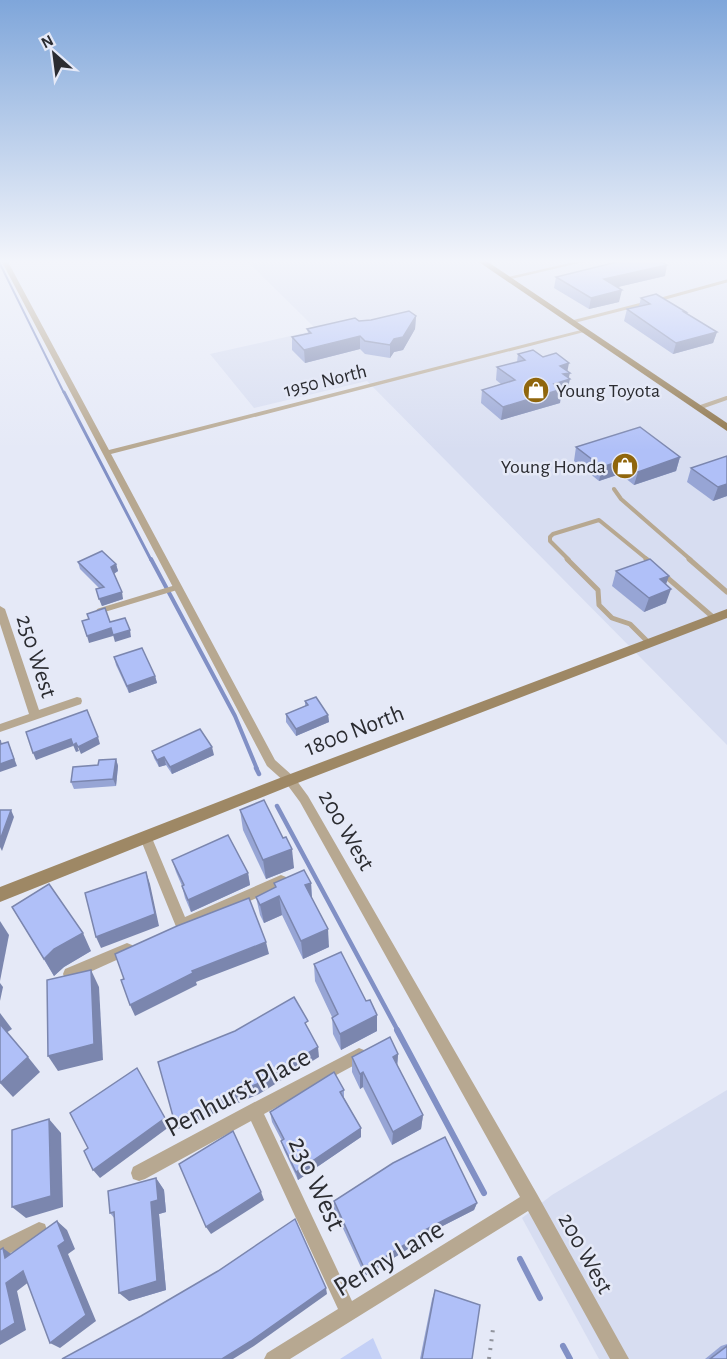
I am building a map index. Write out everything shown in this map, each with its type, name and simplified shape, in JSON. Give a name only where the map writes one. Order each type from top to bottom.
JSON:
[{"type":"main road","points":[[574,323],[727,428]]},
{"type":"street","name":"200 West","points":[[38,323],[107,453],[174,589],[272,763],[290,780],[304,799],[620,1359]]},
{"type":"street","name":"1950 North","points":[[107,453],[585,331]]},
{"type":"street","name":"250 West","points":[[0,609],[35,716]]},
{"type":"street","name":"1800 North","points":[[0,895],[290,780],[723,616]]},
{"type":"street","points":[[0,728],[77,702]]},
{"type":"street","points":[[146,838],[177,927],[281,881]]},
{"type":"street","points":[[70,974],[141,943]]},
{"type":"street","name":"Penhurst Place","points":[[139,1173],[359,1055]]},
{"type":"street","name":"230 West","points":[[254,1110],[348,1312]]},
{"type":"street","name":"Penny Lane","points":[[273,1359],[531,1200]]},
{"type":"street","points":[[0,1250],[39,1230]]},
{"type":"lane","points":[[698,408],[727,398]]},
{"type":"lane","points":[[615,489],[621,499],[727,592]]},
{"type":"lane","points":[[650,644],[630,624],[612,618],[599,605],[598,590],[550,541],[554,534],[593,520],[603,521],[723,616]]},
{"type":"lane","points":[[98,612],[174,589]]},
{"type":"path","points":[[489,1359],[493,1329]]},
{"type":"shaded area","points":[[310,323],[727,323],[727,745],[367,381],[254,408],[210,354],[317,330]]},
{"type":"shaded area","points":[[727,1090],[727,1359],[599,1359],[522,1218],[552,1195]]},
{"type":"shaded area","points":[[373,1338],[382,1359],[340,1359]]},
{"type":"building","points":[[331,323],[411,323],[403,337],[394,339],[390,345],[365,341],[360,336],[304,350],[292,337],[311,333],[307,329]]},
{"type":"building","points":[[648,323],[703,323],[717,332],[676,343]]},
{"type":"building","points":[[533,350],[543,357],[556,353],[569,363],[560,366],[570,373],[563,374],[570,379],[554,384],[562,389],[503,407],[482,390],[515,380],[497,367],[525,360],[518,354]]},
{"type":"building","points":[[640,427],[680,457],[638,472],[623,460],[602,467],[576,447]]},
{"type":"building","points":[[727,456],[727,484],[718,487],[691,468]]},
{"type":"building","points":[[102,551],[116,564],[111,567],[122,592],[99,599],[96,589],[104,587],[78,562]]},
{"type":"building","points":[[650,559],[669,576],[660,579],[671,589],[649,598],[616,571]]},
{"type":"building","points":[[105,608],[110,622],[125,618],[130,630],[113,635],[111,628],[87,636],[82,621],[89,619],[87,614]]},
{"type":"building","points":[[142,648],[155,676],[127,686],[114,657]]},
{"type":"building","points":[[316,697],[328,715],[296,729],[286,714],[308,705],[305,701]]},
{"type":"building","points":[[87,710],[98,737],[78,747],[76,743],[73,745],[71,739],[33,753],[26,732]]},
{"type":"building","points":[[200,729],[212,747],[170,767],[164,757],[157,760],[152,751]]},
{"type":"building","points":[[0,740],[1,744],[8,742],[14,759],[0,764]]},
{"type":"building","points":[[116,759],[113,779],[71,782],[73,767],[98,765],[99,760]]},
{"type":"building","points":[[264,800],[283,838],[286,837],[292,849],[263,860],[240,810]]},
{"type":"building","points":[[0,810],[11,810],[0,840]]},
{"type":"building","points":[[228,835],[248,873],[188,900],[182,886],[184,885],[172,860]]},
{"type":"building","points":[[304,870],[311,883],[305,885],[328,929],[301,941],[279,896],[260,905],[256,897],[276,887],[274,883]]},
{"type":"building","points":[[146,872],[155,914],[96,937],[85,893]]},
{"type":"building","points":[[49,884],[83,933],[54,949],[44,959],[12,907]]},
{"type":"building","points":[[249,898],[266,942],[192,971],[193,973],[130,1005],[115,954],[177,926]]},
{"type":"building","points":[[341,952],[366,1001],[370,1000],[377,1015],[340,1034],[332,1018],[338,1014],[314,964]]},
{"type":"building","points":[[91,970],[94,1044],[48,1056],[47,980]]},
{"type":"building","points":[[294,997],[308,1021],[305,1023],[318,1047],[257,1084],[174,1120],[158,1062],[235,1031]]},
{"type":"building","points":[[0,1024],[28,1057],[0,1083]]},
{"type":"building","points":[[390,1037],[398,1054],[393,1057],[423,1115],[393,1132],[363,1072],[360,1074],[352,1057]]},
{"type":"building","points":[[137,1068],[165,1118],[93,1170],[84,1151],[88,1148],[70,1113]]},
{"type":"building","points":[[334,1072],[344,1090],[340,1092],[361,1128],[296,1172],[281,1141],[284,1139],[270,1112]]},
{"type":"building","points":[[49,1119],[51,1196],[12,1207],[12,1130]]},
{"type":"building","points":[[233,1131],[261,1192],[206,1227],[179,1164]]},
{"type":"building","points":[[445,1137],[477,1203],[419,1233],[420,1235],[365,1270],[334,1201],[393,1163]]},
{"type":"building","points":[[156,1178],[158,1200],[151,1202],[157,1281],[119,1293],[114,1212],[110,1213],[108,1191]]},
{"type":"building","points":[[295,1219],[326,1288],[222,1359],[62,1359],[218,1271]]},
{"type":"building","points":[[57,1221],[65,1241],[58,1246],[86,1315],[50,1343],[23,1271],[6,1283],[15,1323],[0,1332],[0,1250],[3,1248],[5,1258]]},
{"type":"building","points":[[435,1290],[480,1305],[472,1359],[422,1359]]},
{"type":"building","points":[[727,1346],[727,1359],[710,1359]]},
{"type":"waterway","points":[[29,323],[64,393]]},
{"type":"waterway","points":[[64,392],[151,560]]},
{"type":"waterway","points":[[151,559],[235,716],[257,769]]},
{"type":"waterway","points":[[256,768],[259,774]]},
{"type":"waterway","points":[[277,806],[398,1031]]},
{"type":"waterway","points":[[397,1030],[484,1193]]},
{"type":"waterway","points":[[520,1259],[540,1298]]},
{"type":"waterway","points":[[563,1346],[570,1359]]},
{"type":"place","name":"Young Toyota","points":[[536,390]]},
{"type":"place","name":"Young Honda","points":[[625,466]]}]
